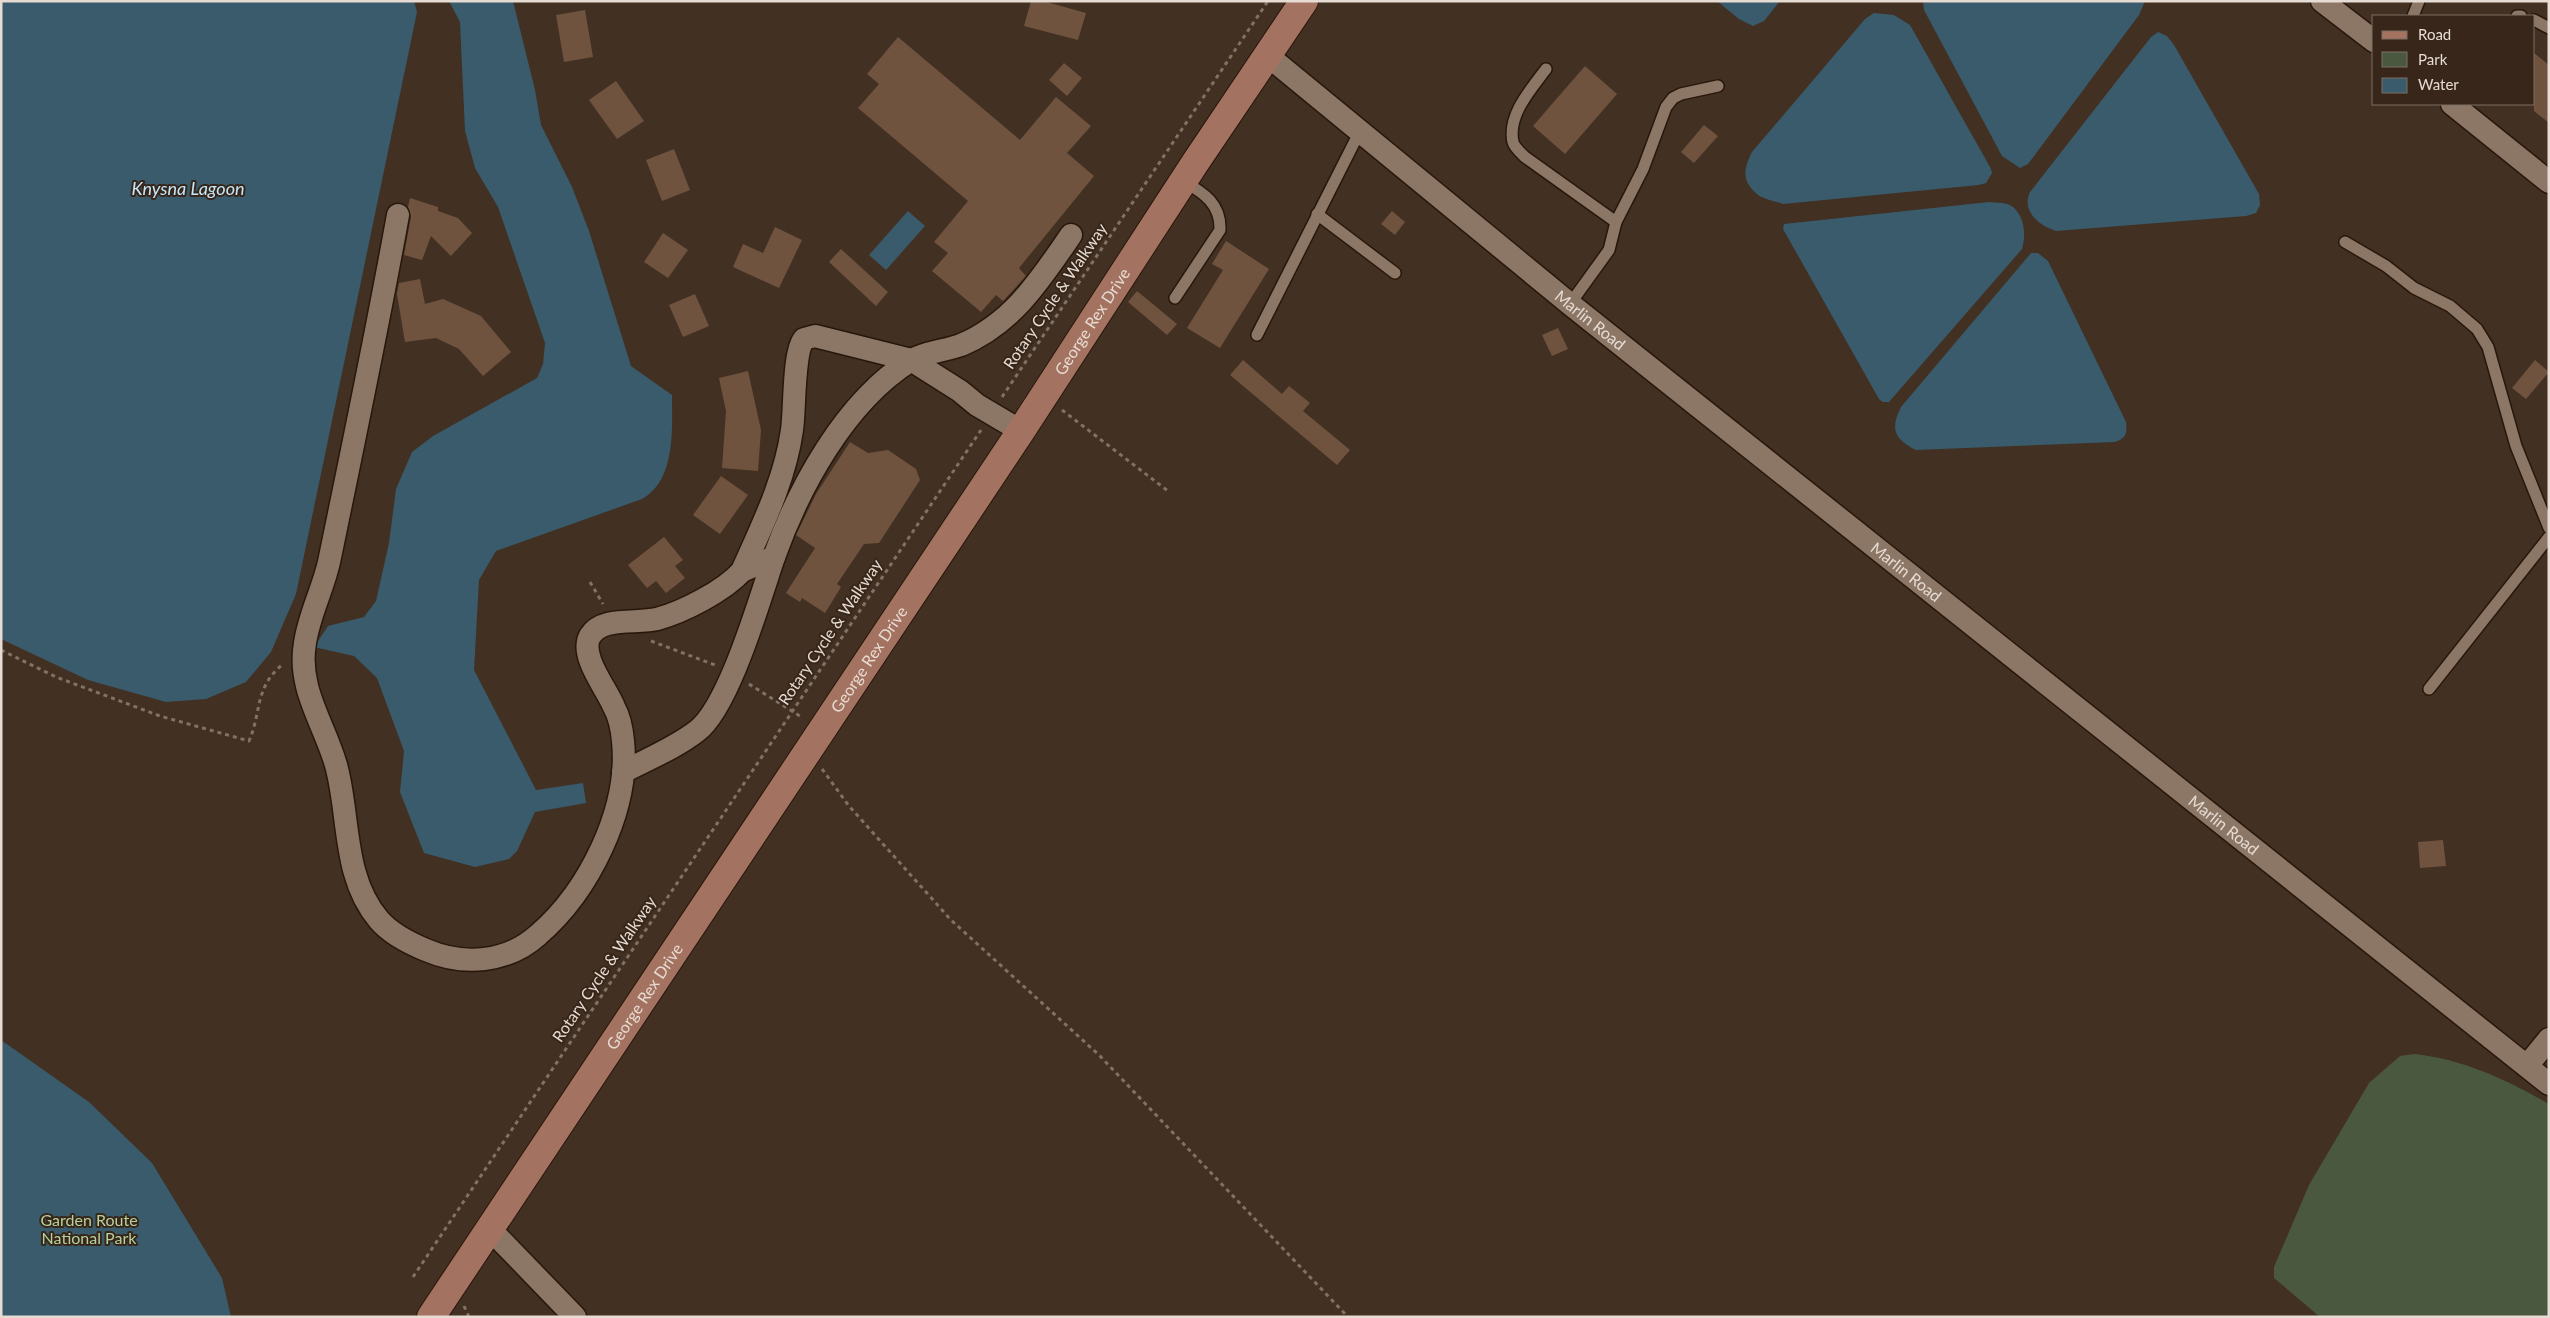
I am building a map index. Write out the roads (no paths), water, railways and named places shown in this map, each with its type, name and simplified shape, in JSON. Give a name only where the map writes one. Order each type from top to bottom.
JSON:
[{"type":"street","name":"George Rex Drive","points":[[431,1317],[1021,431],[1183,180],[1304,1]]},
{"type":"street","points":[[2322,1],[2372,39]]},
{"type":"street","name":"Marlin Road","points":[[1268,55],[1570,304],[2549,1084]]},
{"type":"street","points":[[2453,105],[2549,182]]},
{"type":"street","points":[[398,215],[327,570],[305,643],[304,676],[308,696],[336,764],[342,790],[347,838],[354,869],[364,894],[379,920],[406,942],[441,957],[479,960],[509,954],[535,938],[571,901],[597,856],[614,821],[624,772],[624,739],[614,707],[594,669],[587,644],[594,630],[606,624],[639,622],[659,618],[730,584],[742,571],[784,469],[792,430],[801,342],[808,336],[815,336],[911,360],[991,414],[1021,431]]},
{"type":"street","points":[[624,772],[670,748],[699,730],[715,709],[733,673],[774,557],[815,465],[853,413],[885,380],[911,360],[960,345],[1000,322],[1033,291],[1071,234]]},
{"type":"street","points":[[742,571],[774,557]]},
{"type":"street","points":[[2527,1066],[2549,1039]]},
{"type":"street","points":[[489,1228],[575,1317]]},
{"type":"lane","points":[[2413,15],[2419,1]]},
{"type":"lane","points":[[2535,21],[2549,28]]},
{"type":"lane","points":[[1546,69],[1517,112],[1512,134],[1513,144],[1525,157],[1616,222]]},
{"type":"lane","points":[[1570,304],[1608,250],[1616,222],[1643,169],[1666,107],[1673,98],[1681,94],[1718,86]]},
{"type":"lane","points":[[1257,335],[1360,131]]},
{"type":"lane","points":[[1175,298],[1220,230],[1220,218],[1212,201],[1183,180]]},
{"type":"lane","points":[[1317,214],[1394,273]]},
{"type":"lane","points":[[2345,242],[2386,266],[2414,288],[2450,306],[2477,329],[2488,347],[2516,446],[2549,528]]},
{"type":"lane","points":[[2429,689],[2549,537]]},
{"type":"water","name":"Knysna Lagoon","points":[[1,1],[414,1],[417,12],[296,594],[271,652],[246,682],[206,699],[166,702],[88,680],[1,639]]},
{"type":"water","points":[[449,1],[513,1],[535,90],[541,125],[572,187],[589,231],[631,366],[672,395],[670,453],[661,480],[653,490],[642,499],[496,551],[479,580],[474,670],[536,790],[583,783],[586,803],[535,812],[517,851],[509,859],[475,867],[424,853],[400,792],[404,751],[377,678],[354,656],[314,647],[328,626],[364,617],[376,601],[389,543],[396,489],[412,452],[433,436],[537,378],[543,364],[545,343],[498,207],[475,168],[465,131],[460,22]]},
{"type":"water","points":[[1717,1],[1780,1],[1764,21],[1753,26],[1739,19]]},
{"type":"water","points":[[1923,1],[2145,1],[2139,15],[2028,164],[2020,168],[2002,156],[1924,10]]},
{"type":"water","points":[[1874,13],[1894,15],[1910,25],[1990,167],[1992,173],[1986,183],[1783,204],[1759,196],[1746,179],[1747,163],[1752,152],[1865,19]]},
{"type":"water","points":[[2158,32],[2167,36],[2174,45],[2259,194],[2260,205],[2256,213],[2246,216],[2056,231],[2050,229],[2033,217],[2028,205],[2030,192],[2151,37]]},
{"type":"water","points":[[1989,202],[2008,204],[2017,211],[2024,227],[2022,249],[1889,402],[1883,402],[1879,399],[1783,229],[1784,224]]},
{"type":"water","points":[[908,211],[925,226],[886,270],[869,255]]},
{"type":"water","points":[[2031,253],[2038,253],[2048,261],[2126,422],[2124,437],[2115,442],[1916,450],[1909,446],[1896,433],[1896,421],[1901,407]]},
{"type":"water","name":"Garden Route National Park","points":[[1,1040],[89,1102],[152,1163],[222,1278],[231,1317],[1,1317]]}]
